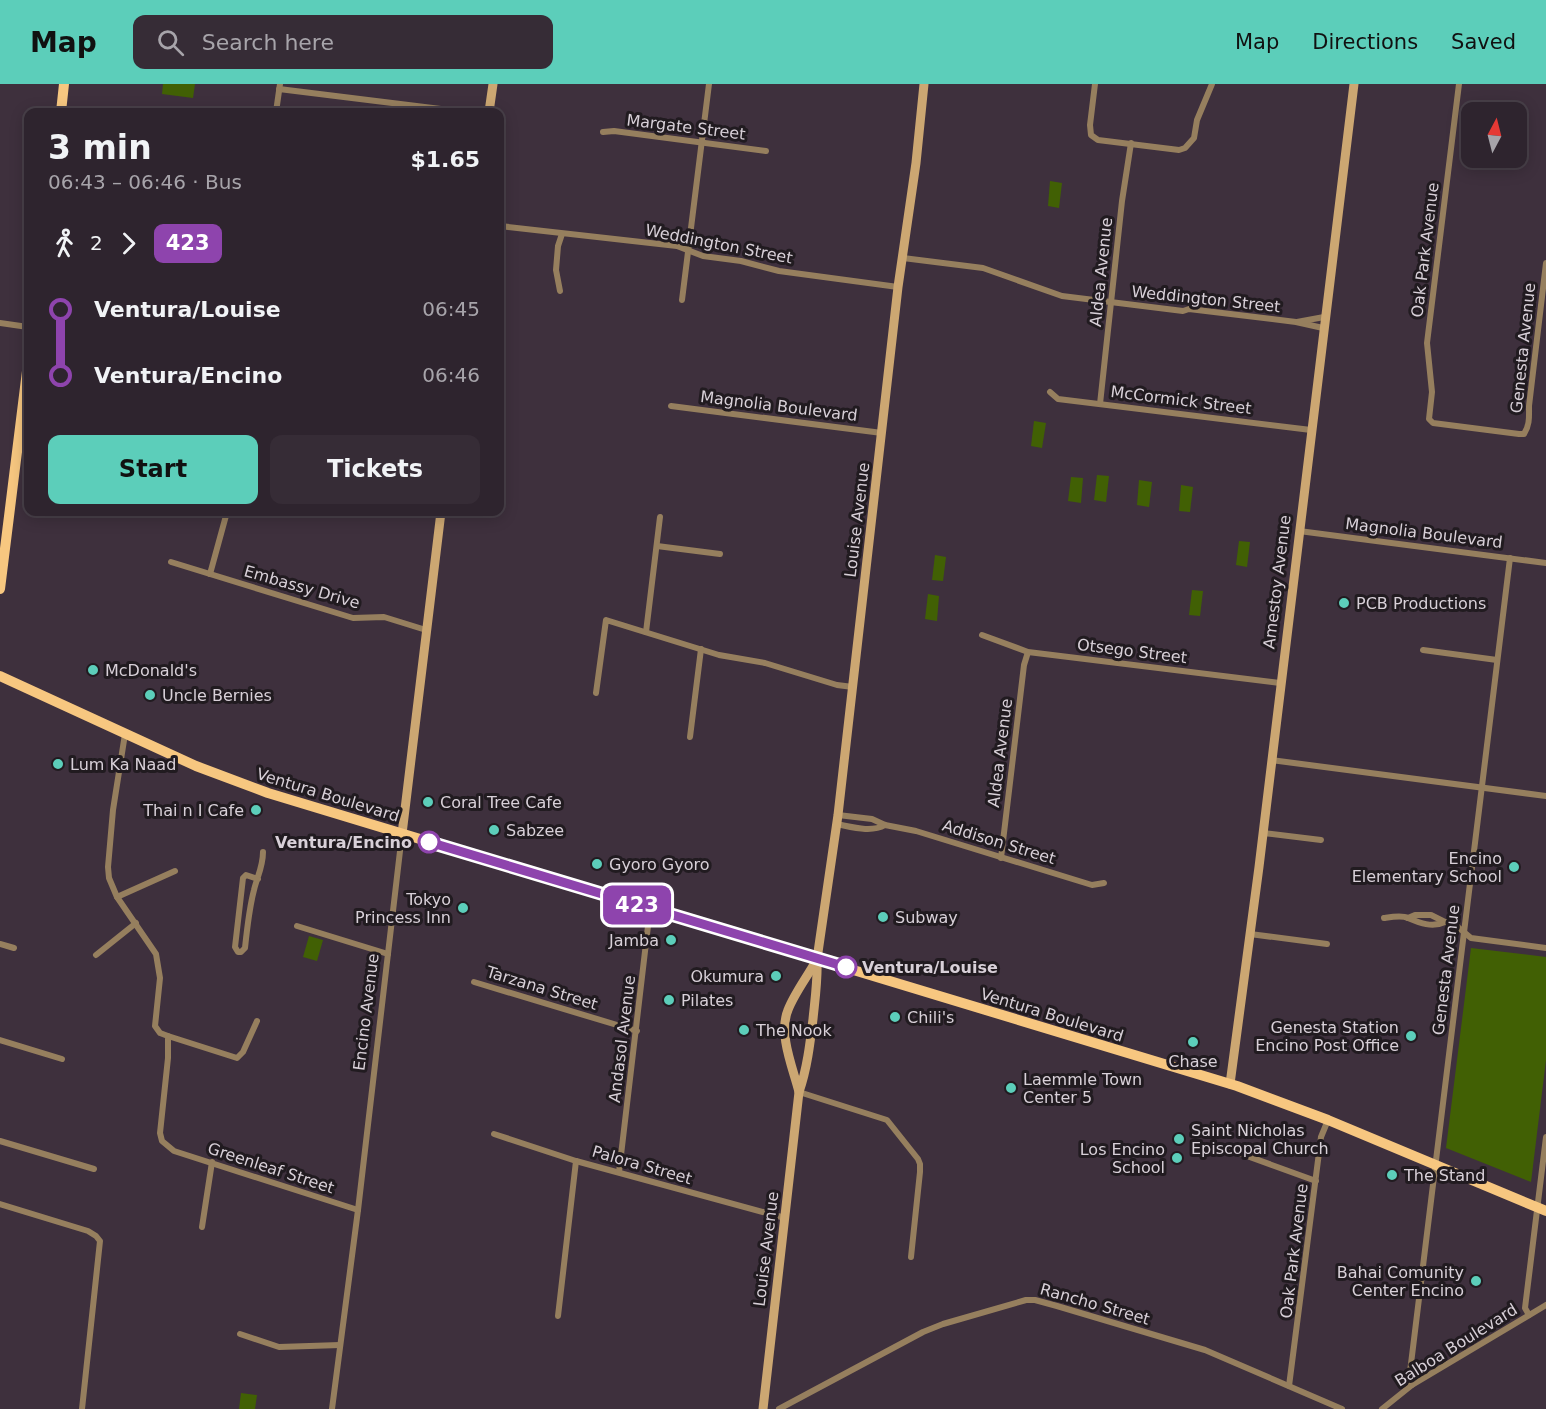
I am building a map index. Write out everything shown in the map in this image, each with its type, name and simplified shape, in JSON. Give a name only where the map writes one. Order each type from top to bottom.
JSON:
[{"type":"main road","points":[[61,108],[64,84]]},
{"type":"main road","points":[[0,590],[24,395]]},
{"type":"main road","name":"Ventura Boulevard","points":[[0,676],[232,781],[1230,1084],[1328,1120],[1542,1209]]},
{"type":"street","points":[[490,108],[493,84]]},
{"type":"street","points":[[682,300],[709,84]]},
{"type":"street","name":"Louise Avenue","points":[[762,1409],[799,1092],[804,1078],[812,1031],[818,976],[817,959],[837,819],[898,286],[924,84]]},
{"type":"street","points":[[1095,84],[1091,135],[1098,140],[1172,150],[1185,148],[1194,138],[1197,120],[1212,84]]},
{"type":"street","name":"Amestoy Avenue","points":[[1230,1084],[1263,833],[1354,84]]},
{"type":"street","name":"Oak Park Avenue","points":[[1459,84],[1426,343],[1432,392],[1429,419],[1433,423],[1524,434]]},
{"type":"street","points":[[277,108],[280,87],[435,108]]},
{"type":"street","name":"Margate Street","points":[[603,132],[766,151]]},
{"type":"street","name":"Aldea Avenue","points":[[1100,404],[1122,201],[1131,143]]},
{"type":"street","name":"Weddington Street","points":[[504,227],[570,236],[575,234],[677,246],[703,256],[741,261],[779,271],[898,286]]},
{"type":"street","points":[[559,234],[561,241],[558,246],[556,270],[560,291]]},
{"type":"street","name":"Weddington Street","points":[[903,258],[1000,272],[1048,293],[1184,311],[1189,309],[1296,322],[1323,328]]},
{"type":"street","name":"Genesta Avenue","points":[[1524,434],[1528,424],[1546,263]]},
{"type":"street","name":"Weddington Street","points":[[1296,322],[1324,317]]},
{"type":"street","points":[[0,323],[24,326]]},
{"type":"street","name":"McCormick Street","points":[[1050,392],[1058,399],[1311,430]]},
{"type":"street","name":"Magnolia Boulevard","points":[[671,406],[882,433]]},
{"type":"street","points":[[210,574],[226,516]]},
{"type":"street","name":"Encino Avenue","points":[[332,1409],[358,1210],[440,516]]},
{"type":"street","points":[[646,632],[660,518]]},
{"type":"street","name":"Magnolia Boulevard","points":[[1299,531],[1546,562]]},
{"type":"street","points":[[657,546],[720,554]]},
{"type":"street","name":"Genesta Avenue","points":[[1412,1385],[1410,1380],[1510,558]]},
{"type":"street","name":"Embassy Drive","points":[[171,562],[353,618],[384,617],[426,630]]},
{"type":"street","points":[[596,693],[606,620],[729,657],[765,663],[853,687]]},
{"type":"street","name":"Otsego Street","points":[[982,635],[1028,652],[1280,683]]},
{"type":"street","points":[[690,737],[701,649]]},
{"type":"street","points":[[1423,650],[1497,660]]},
{"type":"street","name":"Aldea Avenue","points":[[1001,858],[1024,665],[1028,652]]},
{"type":"street","points":[[125,734],[114,800],[109,878],[117,897],[156,954],[160,978],[155,1026],[160,1033],[237,1058],[243,1052],[256,1021]]},
{"type":"street","points":[[1271,760],[1546,796]]},
{"type":"street","name":"Addison Street","points":[[837,819],[869,829],[885,825]]},
{"type":"street","name":"Addison Street","points":[[837,819],[872,819],[885,825],[916,831],[1092,885],[1104,883]]},
{"type":"street","points":[[1263,833],[1321,840]]},
{"type":"street","points":[[258,879],[244,876],[235,947],[238,952],[245,948],[249,915],[261,870],[264,852]]},
{"type":"street","points":[[117,897],[175,870]]},
{"type":"street","name":"Andasol Avenue","points":[[619,1172],[650,909]]},
{"type":"street","points":[[239,913],[249,915]]},
{"type":"street","points":[[1384,918],[1408,918],[1423,914],[1453,923],[1471,938],[1546,948]]},
{"type":"street","points":[[1408,918],[1421,924],[1445,922]]},
{"type":"street","points":[[96,956],[136,923]]},
{"type":"street","points":[[297,926],[388,954]]},
{"type":"street","points":[[1250,934],[1327,944]]},
{"type":"street","points":[[0,945],[14,948]]},
{"type":"street","name":"Louise Avenue","points":[[799,1092],[785,1042],[785,1020],[791,1002],[817,959]]},
{"type":"street","name":"Tarzana Street","points":[[474,982],[637,1031]]},
{"type":"street","name":"Greenleaf Street","points":[[168,1036],[168,1058],[160,1133],[162,1141],[174,1151],[358,1210]]},
{"type":"street","points":[[0,1040],[62,1059]]},
{"type":"street","points":[[799,1092],[887,1120],[920,1164],[910,1257]]},
{"type":"street","name":"Oak Park Avenue","points":[[1289,1386],[1321,1137],[1328,1120]]},
{"type":"street","name":"Palora Street","points":[[494,1134],[576,1161],[785,1218]]},
{"type":"street","points":[[1530,1315],[1526,1308],[1542,1209],[1546,1137]]},
{"type":"street","points":[[0,1141],[94,1169]]},
{"type":"street","points":[[1225,1148],[1316,1181]]},
{"type":"street","points":[[558,1316],[576,1161]]},
{"type":"street","points":[[202,1227],[212,1162]]},
{"type":"street","points":[[0,1204],[88,1231],[100,1241],[82,1409]]},
{"type":"street","name":"Rancho Street","points":[[779,1409],[923,1332],[984,1311],[1026,1300],[1057,1306],[1205,1350],[1342,1409]]},
{"type":"street","name":"Balboa Boulevard","points":[[1382,1409],[1412,1385],[1546,1305]]},
{"type":"street","points":[[240,1334],[279,1347],[340,1345]]},
{"type":"green space","points":[[163,84],[195,84],[193,98],[162,94]]},
{"type":"green space","points":[[1050,181],[1062,183],[1059,208],[1048,206]]},
{"type":"green space","points":[[1034,421],[1046,423],[1042,448],[1031,446]]},
{"type":"green space","points":[[1097,475],[1109,476],[1106,502],[1094,500]]},
{"type":"green space","points":[[1071,477],[1083,478],[1081,503],[1068,501]]},
{"type":"green space","points":[[1139,480],[1152,482],[1149,507],[1137,505]]},
{"type":"green space","points":[[1181,485],[1193,487],[1190,512],[1179,511]]},
{"type":"green space","points":[[1239,541],[1250,542],[1247,567],[1236,565]]},
{"type":"green space","points":[[935,555],[946,557],[943,581],[932,580]]},
{"type":"green space","points":[[1192,590],[1203,591],[1200,616],[1189,615]]},
{"type":"green space","points":[[928,594],[939,596],[937,621],[925,619]]},
{"type":"green space","points":[[309,936],[323,940],[317,961],[303,957]]},
{"type":"green space","points":[[1471,948],[1546,957],[1546,1060],[1531,1182],[1446,1148]]},
{"type":"green space","points":[[241,1393],[257,1395],[255,1409],[239,1409]]},
{"type":"bus line","name":"423","points":[[429,842],[846,967]]},
{"type":"place","name":"PCB Productions","points":[[1344,603]]},
{"type":"place","name":"McDonald's","points":[[93,670]]},
{"type":"place","name":"Uncle Bernies","points":[[150,695]]},
{"type":"place","name":"Lum Ka Naad","points":[[58,764]]},
{"type":"place","name":"Coral Tree Cafe","points":[[428,802]]},
{"type":"place","name":"Thai n I Cafe","points":[[256,810]]},
{"type":"place","name":"Sabzee","points":[[494,830]]},
{"type":"place","name":"Ventura/Encino","points":[[429,842]]},
{"type":"place","name":"Gyoro Gyoro","points":[[597,864]]},
{"type":"place","name":"Encino Elementary School","points":[[1514,867]]},
{"type":"place","name":"Tokyo Princess Inn","points":[[463,908]]},
{"type":"place","name":"Subway","points":[[883,917]]},
{"type":"place","name":"Jamba","points":[[671,940]]},
{"type":"place","name":"Ventura/Louise","points":[[846,967]]},
{"type":"place","name":"Okumura","points":[[776,976]]},
{"type":"place","name":"Pilates","points":[[669,1000]]},
{"type":"place","name":"Chili's","points":[[895,1017]]},
{"type":"place","name":"The Nook","points":[[744,1030]]},
{"type":"place","name":"Genesta Station Encino Post Office","points":[[1411,1036]]},
{"type":"place","name":"Chase","points":[[1193,1042]]},
{"type":"place","name":"Laemmle Town Center 5","points":[[1011,1088]]},
{"type":"place","name":"Saint Nicholas Episcopal Church","points":[[1179,1139]]},
{"type":"place","name":"Los Encino School","points":[[1177,1158]]},
{"type":"place","name":"The Stand","points":[[1392,1175]]},
{"type":"place","name":"Bahai Comunity Center Encino","points":[[1476,1281]]}]
